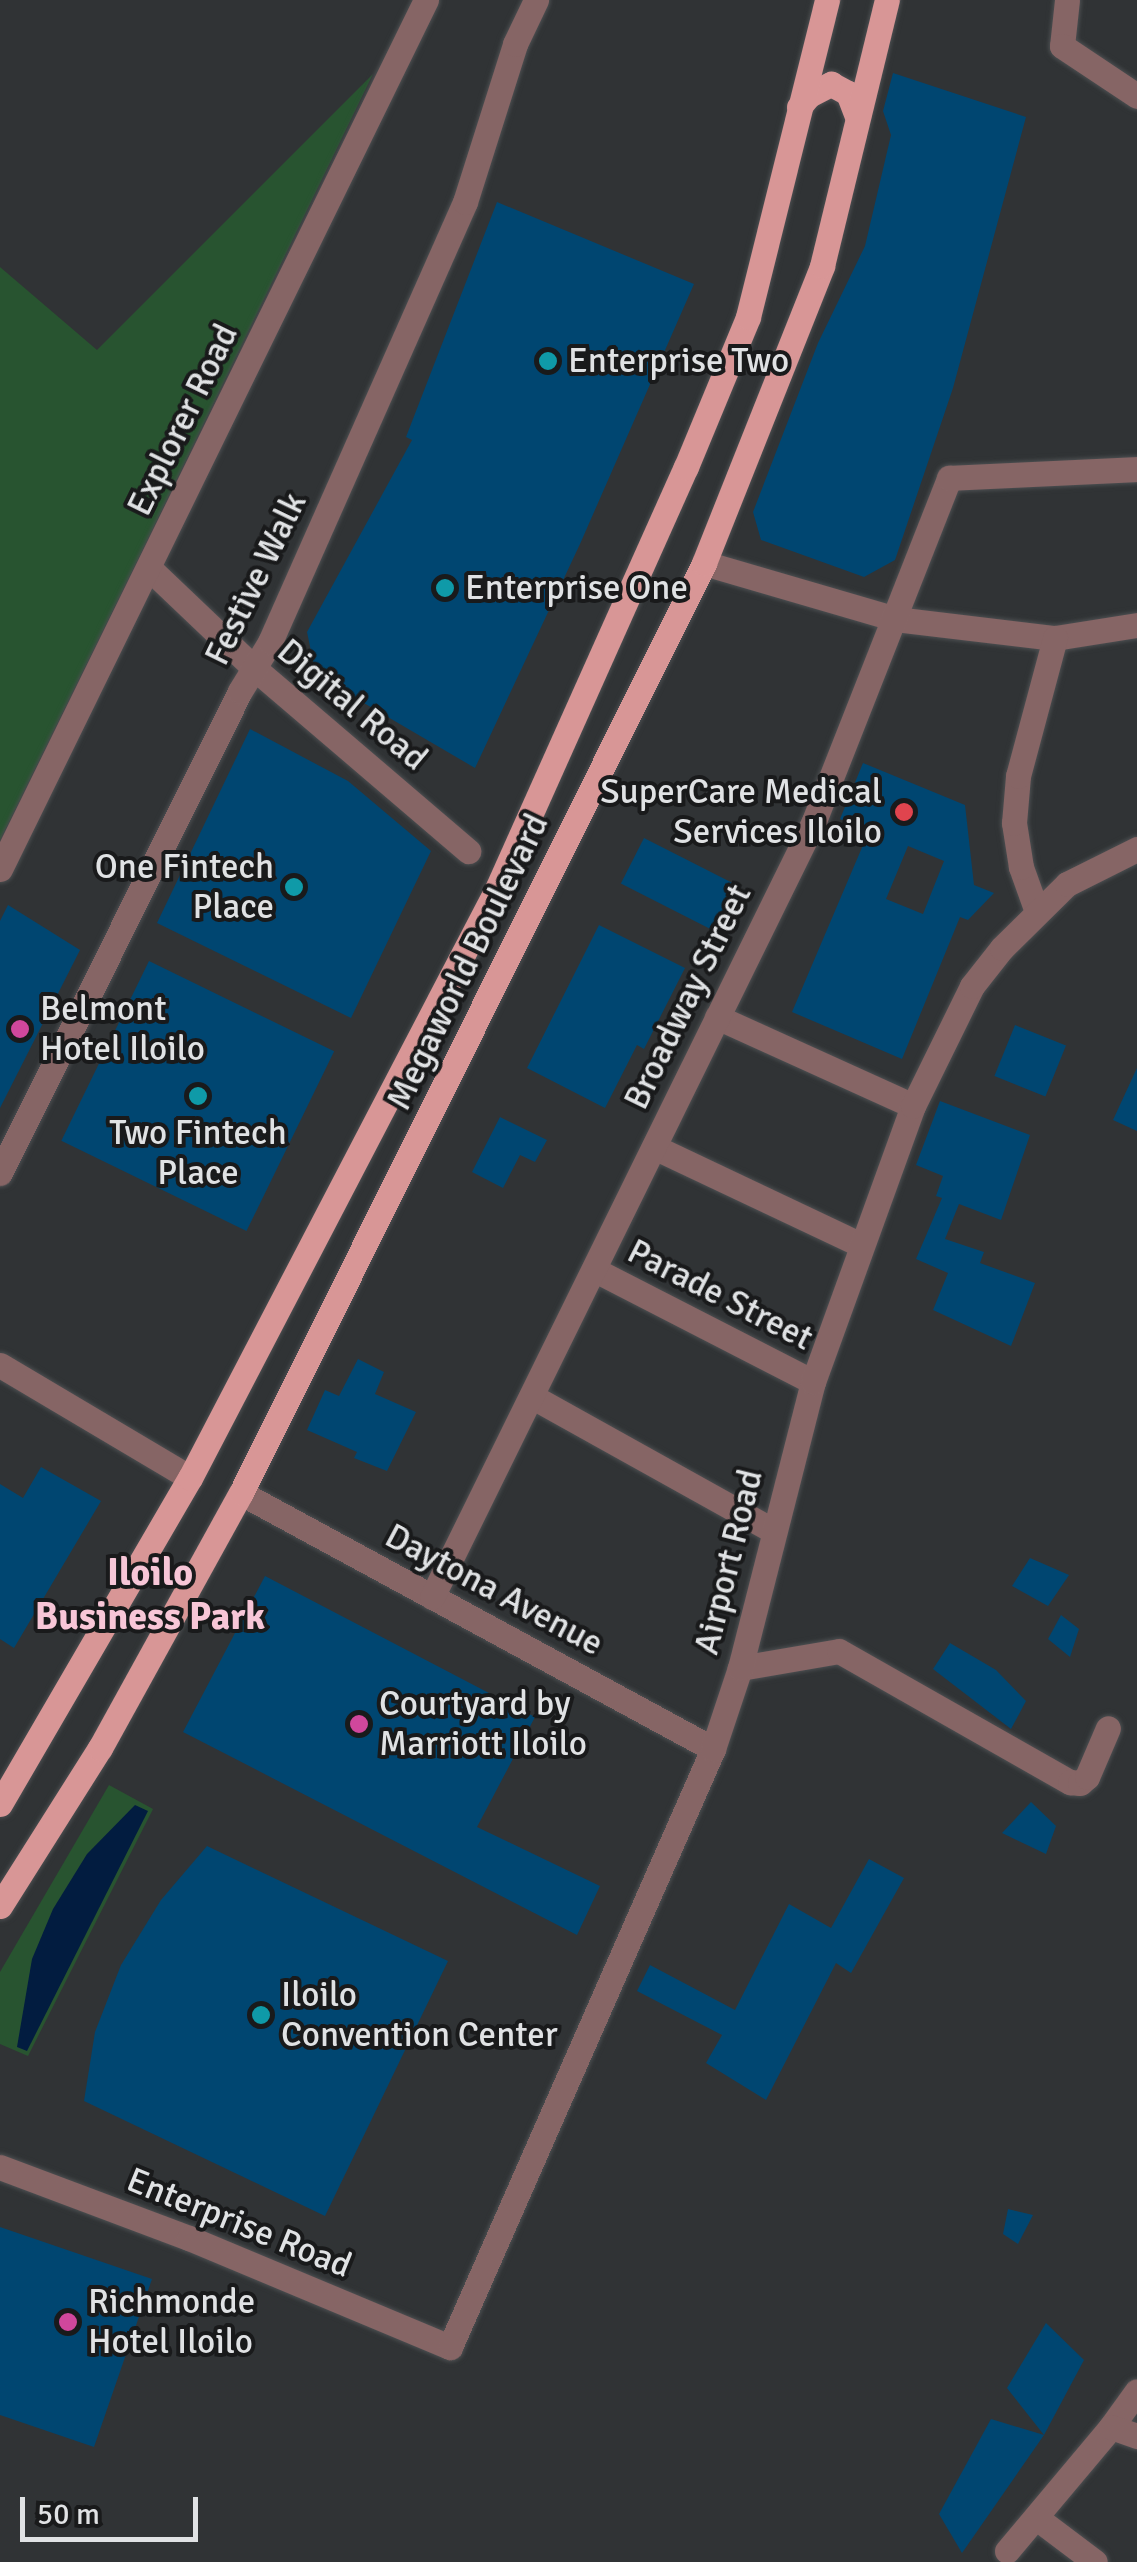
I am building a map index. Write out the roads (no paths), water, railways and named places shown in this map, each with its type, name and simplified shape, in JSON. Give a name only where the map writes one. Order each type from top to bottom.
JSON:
[{"type":"main road","name":"Megaworld Boulevard","points":[[0,1906],[100,1748],[241,1494],[704,564],[822,266],[887,0]]},
{"type":"main road","name":"Megaworld Boulevard","points":[[0,1804],[190,1478],[497,888],[686,467],[748,317],[821,5]]},
{"type":"main road","points":[[798,108],[809,95],[831,84],[848,94],[857,117]]},
{"type":"street","name":"Explorer Road","points":[[0,869],[426,0]]},
{"type":"street","name":"Festive Walk","points":[[0,1172],[254,668],[362,442],[465,202],[514,44],[536,0]]},
{"type":"street","points":[[1067,0],[1062,46],[1137,96]]},
{"type":"street","name":"Broadway Street","points":[[432,1597],[814,820],[950,478],[1137,469]]},
{"type":"street","points":[[704,564],[895,619],[1056,638],[1137,625]]},
{"type":"street","name":"Digital Road","points":[[150,569],[254,668],[468,851]]},
{"type":"street","points":[[1036,909],[1021,867],[1014,823],[1018,776],[1056,638]]},
{"type":"street","name":"Airport Road","points":[[450,2348],[713,1749],[740,1668],[813,1382],[913,1106],[972,986],[1036,909],[1067,884],[1137,849]]},
{"type":"street","points":[[717,1017],[913,1106]]},
{"type":"street","points":[[654,1147],[860,1245]]},
{"type":"street","name":"Parade Street","points":[[595,1270],[813,1382]]},
{"type":"street","points":[[0,1365],[190,1478]]},
{"type":"street","points":[[533,1397],[774,1531]]},
{"type":"street","name":"Daytona Avenue","points":[[241,1494],[713,1749]]},
{"type":"street","points":[[740,1668],[840,1651],[1070,1782],[1080,1783],[1087,1777],[1108,1728]]},
{"type":"street","name":"Enterprise Road","points":[[0,2167],[189,2238],[450,2348]]},
{"type":"street","points":[[1007,2550],[1038,2519],[1137,2391]]},
{"type":"street","points":[[1111,2427],[1137,2436]]},
{"type":"street","points":[[1038,2519],[1095,2562]]},
{"type":"water","points":[[135,1805],[148,1811],[27,2051],[17,2047],[32,1959],[53,1909],[87,1854]]},
{"type":"place","name":"Enterprise Two","points":[[548,361]]},
{"type":"place","name":"Enterprise One","points":[[445,588]]},
{"type":"place","name":"SuperCare Medical Services Iloilo","points":[[904,812]]},
{"type":"place","name":"One Fintech Place","points":[[294,887]]},
{"type":"place","name":"Belmont Hotel Iloilo","points":[[20,1029]]},
{"type":"place","name":"Two Fintech Place","points":[[198,1096]]},
{"type":"place","name":"Courtyard by Marriott Iloilo","points":[[359,1724]]},
{"type":"place","name":"Iloilo Convention Center","points":[[261,2015]]},
{"type":"place","name":"Richmonde Hotel Iloilo","points":[[68,2322]]},
{"type":"district","name":"Iloilo Business Park","points":[[150,1595]]}]
